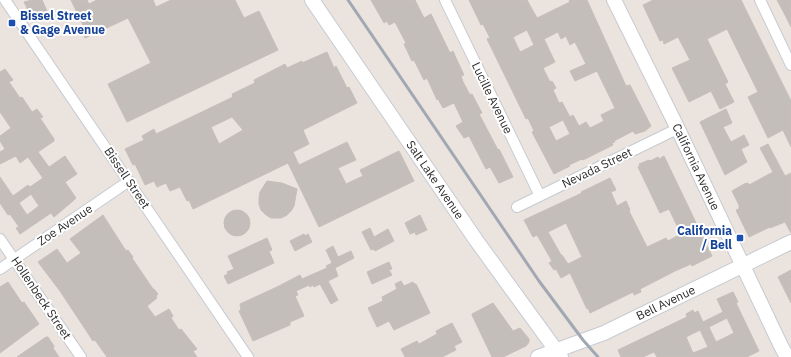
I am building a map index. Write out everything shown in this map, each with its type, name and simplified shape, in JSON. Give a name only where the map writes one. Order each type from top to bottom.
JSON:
[{"type":"street","name":"Bissell Street","points":[[5,0],[248,357]]},
{"type":"street","name":"Salt Lake Avenue","points":[[312,0],[476,240],[558,353]]},
{"type":"street","name":"Lucille Avenue","points":[[445,0],[540,196]]},
{"type":"street","name":"California Avenue","points":[[614,0],[787,357]]},
{"type":"street","points":[[760,0],[791,65]]},
{"type":"street","name":"Nevada Street","points":[[517,207],[677,129]]},
{"type":"street","name":"Zoe Avenue","points":[[0,269],[129,182]]},
{"type":"street","name":"Hollenbeck Street","points":[[0,239],[81,357]]},
{"type":"street","name":"Bell Avenue","points":[[538,357],[558,353],[791,242]]},
{"type":"building","points":[[42,0],[47,11],[32,18],[24,2]]},
{"type":"building","points":[[71,0],[87,0],[89,4],[97,0],[153,0],[156,7],[171,0],[235,0],[244,18],[259,11],[278,50],[127,122],[108,84],[151,63],[128,18],[85,38],[82,30],[85,29]]},
{"type":"building","points":[[371,0],[415,0],[424,18],[431,14],[450,53],[453,51],[464,75],[461,76],[463,82],[470,95],[472,94],[482,113],[479,114],[513,177],[499,183],[490,167],[486,169],[469,136],[464,138],[456,126],[463,122],[454,103],[443,108],[438,99],[437,100],[427,78],[424,80],[414,60],[412,61],[404,44],[406,43],[395,22],[389,25],[387,21],[384,23]]},
{"type":"building","points":[[469,0],[527,0],[537,18],[570,2],[569,0],[587,0],[626,86],[630,85],[651,126],[645,131],[635,134],[633,131],[614,141],[615,142],[612,143],[613,145],[583,160],[582,159],[569,165],[570,166],[554,174],[532,132],[534,131],[528,118],[526,119],[487,39],[490,38],[483,24],[481,25]],"holes":[[[527,30],[534,45],[520,52],[513,37]],[[558,32],[561,39],[566,36],[570,45],[575,42],[586,64],[570,71],[575,81],[597,71],[615,108],[601,115],[604,121],[590,128],[586,122],[579,126],[573,115],[570,117],[562,102],[559,103],[553,90],[556,88],[552,81],[550,82],[543,68],[555,62],[544,39]],[[563,120],[570,134],[556,141],[549,127]]]},
{"type":"building","points":[[653,0],[741,0],[791,101],[791,147],[783,130],[768,138],[748,97],[758,92],[727,29],[707,39],[728,82],[725,84],[734,102],[720,109],[711,91],[689,102],[672,68],[690,60],[678,37],[664,44],[663,40],[660,41],[643,5]]},
{"type":"building","points":[[777,0],[791,0],[791,27],[784,13]]},
{"type":"building","points":[[327,52],[334,68],[336,66],[347,88],[349,87],[357,103],[303,130],[309,144],[293,152],[299,165],[347,142],[356,160],[338,168],[346,184],[363,176],[360,170],[399,151],[414,181],[319,227],[288,163],[193,209],[180,187],[170,191],[166,183],[157,187],[154,181],[145,185],[135,164],[133,165],[125,149],[144,140],[142,136],[154,129],[156,134],[233,97],[232,94],[255,83],[254,80],[285,64],[287,68],[302,61],[302,63]],"holes":[[[232,117],[243,130],[219,144],[211,127]]]},
{"type":"building","points":[[5,69],[13,80],[9,82],[20,98],[22,97],[32,112],[37,109],[43,117],[40,118],[54,141],[38,152],[49,167],[65,156],[77,174],[65,182],[76,198],[54,217],[51,213],[20,234],[16,228],[19,227],[0,203],[0,177],[13,196],[28,185],[30,187],[43,178],[28,157],[20,163],[16,156],[0,164],[0,152],[5,149],[0,141],[0,136],[11,128],[0,112],[0,72]],"holes":[[[31,194],[39,206],[27,215],[19,203]]]},
{"type":"building","points":[[726,109],[732,123],[723,127],[731,142],[744,135],[749,145],[741,149],[747,162],[725,175],[700,122]]},
{"type":"building","points":[[768,144],[785,176],[791,173],[791,233],[785,222],[749,237],[736,210],[739,209],[739,205],[732,191],[744,184],[748,183],[749,185],[773,172],[760,148]]},
{"type":"building","points":[[664,156],[712,256],[692,266],[691,264],[675,271],[640,289],[641,292],[634,295],[633,292],[590,313],[570,273],[561,278],[556,269],[554,270],[549,263],[552,261],[537,235],[533,237],[524,220],[610,178],[616,190],[611,192],[617,206],[626,201],[630,210],[629,211],[647,247],[666,238],[668,241],[681,234],[669,209],[660,213],[638,167],[640,166],[639,164],[649,160],[650,161],[658,157],[659,159]],"holes":[[[566,223],[582,257],[568,264],[548,232]]]},
{"type":"building","points":[[267,181],[282,183],[297,189],[294,206],[287,215],[281,218],[271,218],[261,210],[259,204],[260,192]]},
{"type":"building","points":[[237,210],[246,214],[250,223],[246,232],[237,236],[228,232],[224,223],[228,214]]},
{"type":"building","points":[[103,215],[126,251],[128,250],[153,289],[158,294],[156,296],[157,298],[147,306],[155,317],[169,309],[173,316],[171,318],[179,330],[181,329],[197,349],[193,351],[197,357],[107,357],[95,340],[93,341],[60,291],[38,262],[57,249],[67,263],[81,253],[70,239]]},
{"type":"building","points":[[420,215],[427,230],[416,235],[415,232],[410,234],[405,223]]},
{"type":"building","points":[[370,228],[374,237],[388,229],[394,241],[375,251],[374,249],[371,250],[362,232]]},
{"type":"building","points":[[304,234],[305,236],[308,234],[312,242],[295,251],[290,241]]},
{"type":"building","points":[[267,238],[272,250],[269,251],[274,263],[228,284],[224,276],[228,274],[227,272],[234,269],[228,256]]},
{"type":"building","points":[[333,246],[338,257],[351,251],[354,258],[335,268],[338,276],[328,281],[338,300],[331,304],[320,284],[314,287],[313,285],[310,287],[309,285],[296,291],[298,295],[295,296],[304,316],[290,322],[290,325],[253,341],[239,311],[241,310],[240,304],[300,275],[302,279],[327,268],[326,266],[332,263],[326,250]]},
{"type":"building","points":[[389,262],[392,269],[389,270],[392,275],[372,284],[367,272]]},
{"type":"building","points":[[791,270],[791,303],[778,277]]},
{"type":"building","points":[[401,281],[404,286],[413,282],[416,284],[430,313],[394,330],[389,321],[377,327],[368,308],[383,301],[382,297],[397,289],[395,284]]},
{"type":"building","points":[[8,282],[22,303],[24,302],[39,324],[0,353],[0,287]]},
{"type":"building","points":[[733,292],[738,302],[736,303],[759,351],[747,357],[657,357],[654,352],[643,357],[621,357],[618,350],[687,317],[686,314],[693,310],[694,313],[698,311],[703,322],[723,312],[717,299]],"holes":[[[727,318],[734,333],[716,342],[709,327]],[[700,330],[708,347],[693,353],[686,337]]]},
{"type":"building","points":[[493,303],[513,331],[520,328],[529,339],[526,346],[503,357],[492,357],[472,315]]},
{"type":"building","points":[[452,323],[462,342],[454,346],[456,350],[442,357],[405,357],[401,349],[417,341],[419,344],[437,334],[436,331]]},
{"type":"building","points":[[48,337],[54,346],[53,348],[59,357],[17,357]]},
{"type":"railway","points":[[348,0],[539,281],[583,340],[598,357]]},
{"type":"place","name":"Bissel Street & Gage Avenue","points":[[12,23]]},
{"type":"place","name":"California / Bell","points":[[740,238]]}]
